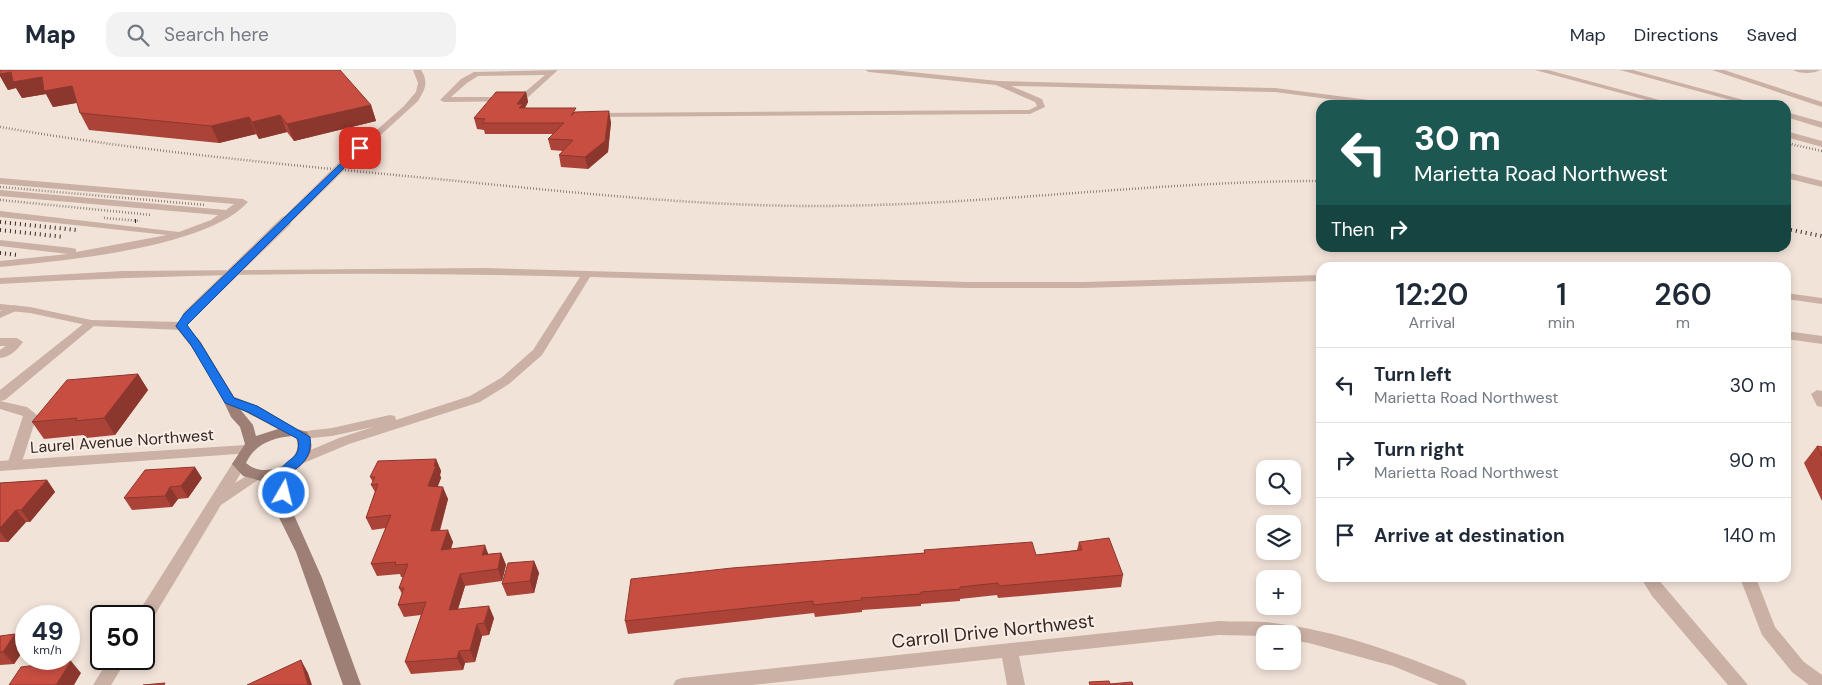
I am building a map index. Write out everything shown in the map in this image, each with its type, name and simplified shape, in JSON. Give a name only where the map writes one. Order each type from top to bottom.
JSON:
[{"type":"main road","points":[[185,321],[238,417],[246,425],[249,447]]},
{"type":"main road","points":[[230,400],[252,409],[297,433],[306,442],[306,448],[299,460],[287,469],[260,476],[244,471],[239,464],[249,447],[272,434],[297,433]]},
{"type":"main road","points":[[283,505],[287,469]]},
{"type":"main road","points":[[260,476],[283,505],[314,573],[352,685]]},
{"type":"street","points":[[0,307],[92,323],[185,321],[348,160],[411,103],[420,91],[422,80],[417,70]]},
{"type":"street","points":[[869,70],[998,83],[1274,90],[1353,100]]},
{"type":"street","points":[[1539,70],[1655,100]]},
{"type":"street","points":[[1624,70],[1739,100]]},
{"type":"street","points":[[1716,70],[1822,105]]},
{"type":"street","points":[[1797,70],[1822,75]]},
{"type":"street","points":[[1807,71],[1816,70]]},
{"type":"street","points":[[552,71],[521,99],[444,100],[464,81],[477,74],[552,71]]},
{"type":"street","points":[[583,115],[1030,112],[1041,107],[1039,101],[998,83]]},
{"type":"street","points":[[1791,116],[1822,125]]},
{"type":"street","points":[[1791,135],[1822,144]]},
{"type":"street","points":[[1791,176],[1822,184]]},
{"type":"street","points":[[0,181],[243,202],[215,222],[183,234],[90,253],[0,264]]},
{"type":"street","points":[[0,193],[227,213]]},
{"type":"street","points":[[0,214],[183,234]]},
{"type":"street","points":[[0,243],[90,253]]},
{"type":"street","points":[[0,281],[123,274],[475,271],[968,285],[1083,285],[1316,278]]},
{"type":"street","points":[[299,460],[320,449],[417,416],[475,399],[505,381],[538,352],[587,274]]},
{"type":"street","points":[[1791,297],[1822,301]]},
{"type":"street","points":[[0,315],[14,308]]},
{"type":"street","points":[[0,397],[92,323]]},
{"type":"street","points":[[1791,337],[1822,340]]},
{"type":"street","points":[[0,342],[17,342],[2,355]]},
{"type":"street","points":[[1822,395],[1817,394],[1822,404]]},
{"type":"street","points":[[0,405],[22,410],[30,415],[14,465]]},
{"type":"street","points":[[297,433],[332,432],[400,416],[417,416]]},
{"type":"street","name":"Laurel Avenue Northwest","points":[[0,466],[249,447]]},
{"type":"street","points":[[152,605],[239,464]]},
{"type":"street","points":[[216,503],[260,476]]},
{"type":"street","points":[[1652,582],[1658,592],[1738,685]]},
{"type":"street","points":[[1750,582],[1768,630],[1798,667],[1822,685]]},
{"type":"street","name":"Carroll Drive Northwest","points":[[682,685],[1219,628],[1265,629],[1309,636],[1396,660],[1458,685]]},
{"type":"street","points":[[1009,650],[1016,685]]},
{"type":"street","points":[[102,685],[111,670]]},
{"type":"building","points":[[0,70],[340,70],[371,105],[287,124],[280,115],[252,122],[249,117],[211,126],[80,113],[72,86],[44,91],[42,77],[13,82],[11,72],[0,74]]},
{"type":"building","points":[[496,92],[526,92],[517,104],[523,104],[519,108],[576,108],[571,116],[575,112],[609,111],[605,141],[585,157],[559,155],[573,140],[548,139],[564,123],[482,123],[485,119],[474,118]]},
{"type":"building","points":[[138,374],[104,418],[32,422],[67,380]]},
{"type":"building","points":[[1817,446],[1822,447],[1822,456]]},
{"type":"building","points":[[436,459],[434,466],[436,466],[428,486],[443,487],[431,531],[448,530],[441,550],[485,545],[482,555],[501,553],[498,569],[460,574],[449,610],[489,606],[484,623],[477,624],[470,650],[459,651],[457,658],[405,662],[426,602],[398,605],[404,588],[399,588],[408,564],[395,565],[396,562],[371,564],[391,515],[366,518],[378,484],[371,485],[375,477],[370,477],[378,461]]},
{"type":"building","points":[[195,467],[181,486],[170,487],[165,496],[124,498],[145,470]]},
{"type":"building","points":[[47,480],[21,510],[16,510],[0,528],[0,483]]},
{"type":"building","points":[[1109,538],[1123,575],[999,586],[998,583],[960,587],[960,589],[921,592],[921,594],[861,598],[862,600],[813,605],[813,601],[625,621],[631,579],[732,568],[925,553],[924,550],[1032,542],[1036,555],[1082,550],[1079,542]]},
{"type":"building","points":[[534,561],[530,581],[502,584],[508,563]]},
{"type":"building","points":[[15,634],[3,652],[0,652],[0,636]]},
{"type":"building","points":[[301,660],[308,685],[247,685]]},
{"type":"building","points":[[19,670],[65,670],[56,685],[9,685]]},
{"type":"building","points":[[1109,681],[1110,684],[1132,682],[1133,685],[1090,685],[1089,682]]},
{"type":"building","points":[[165,683],[164,685],[143,685]]},
{"type":"railway","points":[[0,127],[109,144],[273,163],[578,193],[673,201],[768,205],[878,205],[1194,185],[1316,181]]},
{"type":"railway","points":[[1791,144],[1822,151]]},
{"type":"railway","points":[[0,187],[206,205]]},
{"type":"railway","points":[[0,200],[152,215]]},
{"type":"railway","points":[[104,218],[140,221],[135,221]]},
{"type":"railway","points":[[0,222],[76,230]]},
{"type":"railway","points":[[0,230],[64,237]]},
{"type":"railway","points":[[1791,230],[1822,236]]},
{"type":"railway","points":[[0,253],[18,255]]},
{"type":"route","points":[[284,493],[287,469],[299,460],[306,448],[304,437],[279,425],[266,416],[230,400],[196,344],[181,326],[188,316],[360,148]]}]
